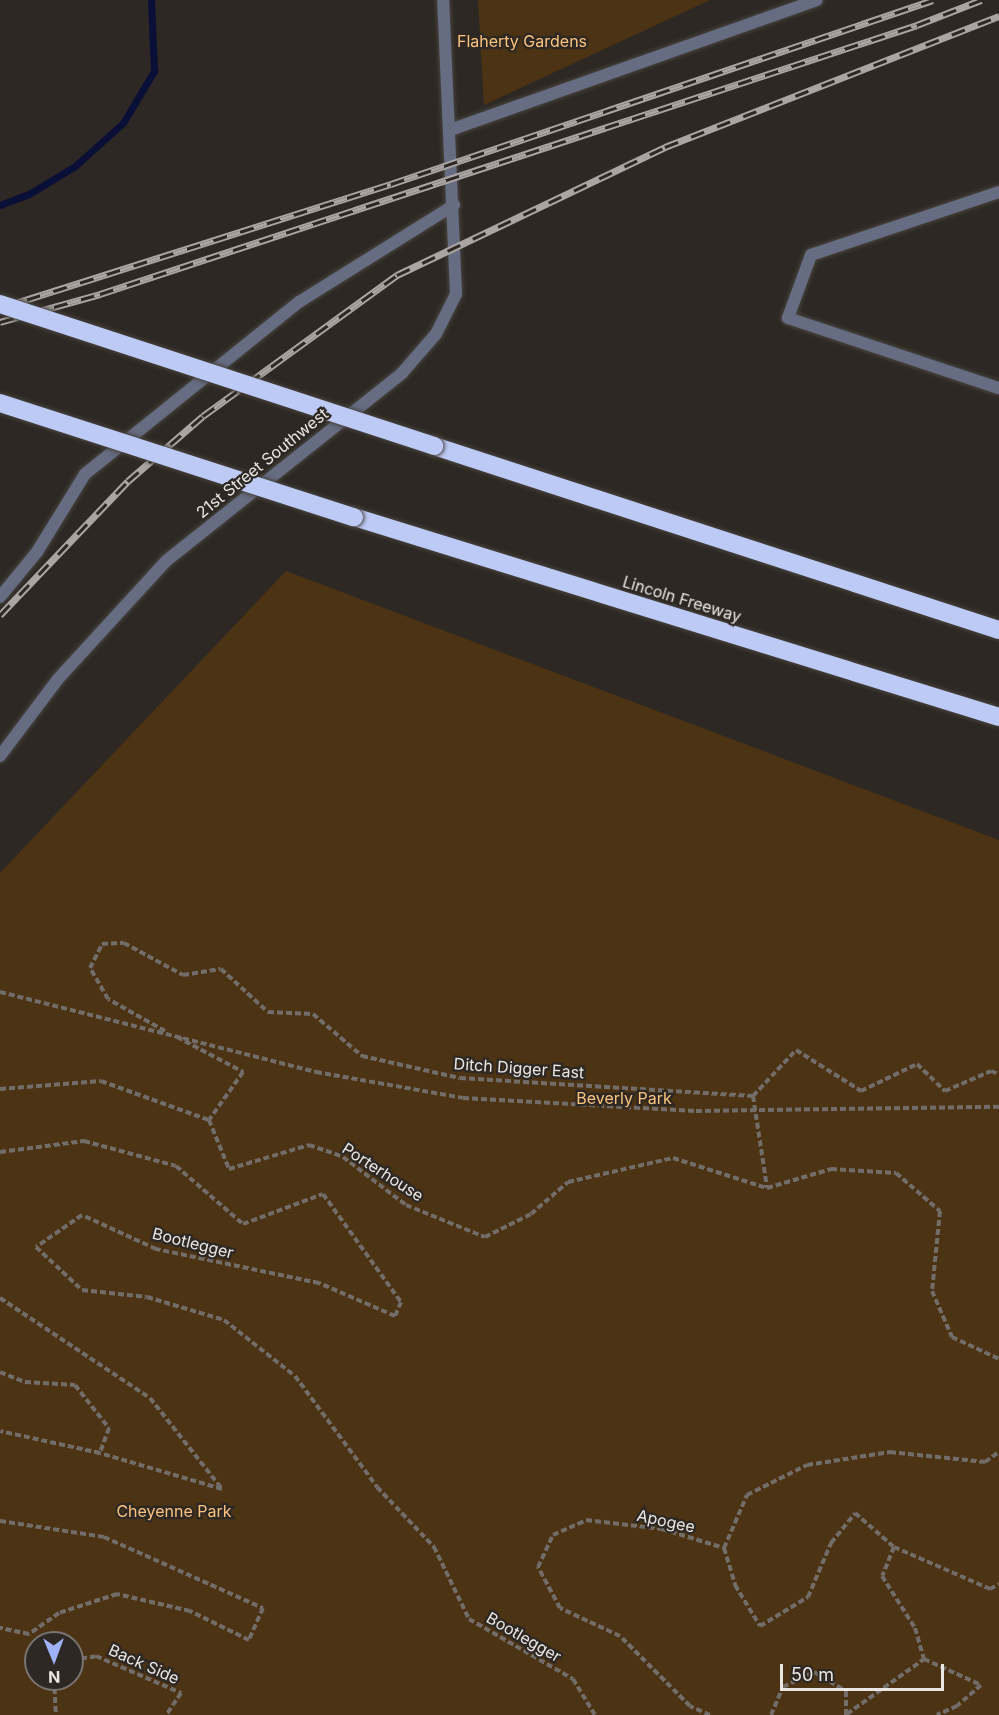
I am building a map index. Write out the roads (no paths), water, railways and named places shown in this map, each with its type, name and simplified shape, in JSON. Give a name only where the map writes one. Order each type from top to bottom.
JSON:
[{"type":"highway","points":[[0,304],[999,630]]},
{"type":"highway","name":"Lincoln Freeway","points":[[0,402],[354,517],[999,717]]},
{"type":"street","name":"21st Street Southwest","points":[[0,756],[58,679],[166,561],[402,373],[436,334],[456,294],[444,0]]},
{"type":"street","points":[[450,130],[817,0]]},
{"type":"street","points":[[999,192],[811,255],[788,318],[999,388]]},
{"type":"street","points":[[0,597],[37,552],[85,474],[300,303],[454,205]]},
{"type":"waterway","points":[[0,205],[29,194],[75,166],[123,123],[154,71],[151,0]]},
{"type":"railway","points":[[0,308],[391,184],[933,0]]},
{"type":"railway","points":[[0,322],[100,294],[917,25],[981,0]]},
{"type":"railway","points":[[0,615],[128,481],[203,416],[397,275],[665,147],[999,16]]},
{"type":"park label","name":"Flaherty Gardens","points":[[522,41]]},
{"type":"park label","name":"Beverly Park","points":[[624,1098]]},
{"type":"park label","name":"Cheyenne Park","points":[[174,1511]]}]
